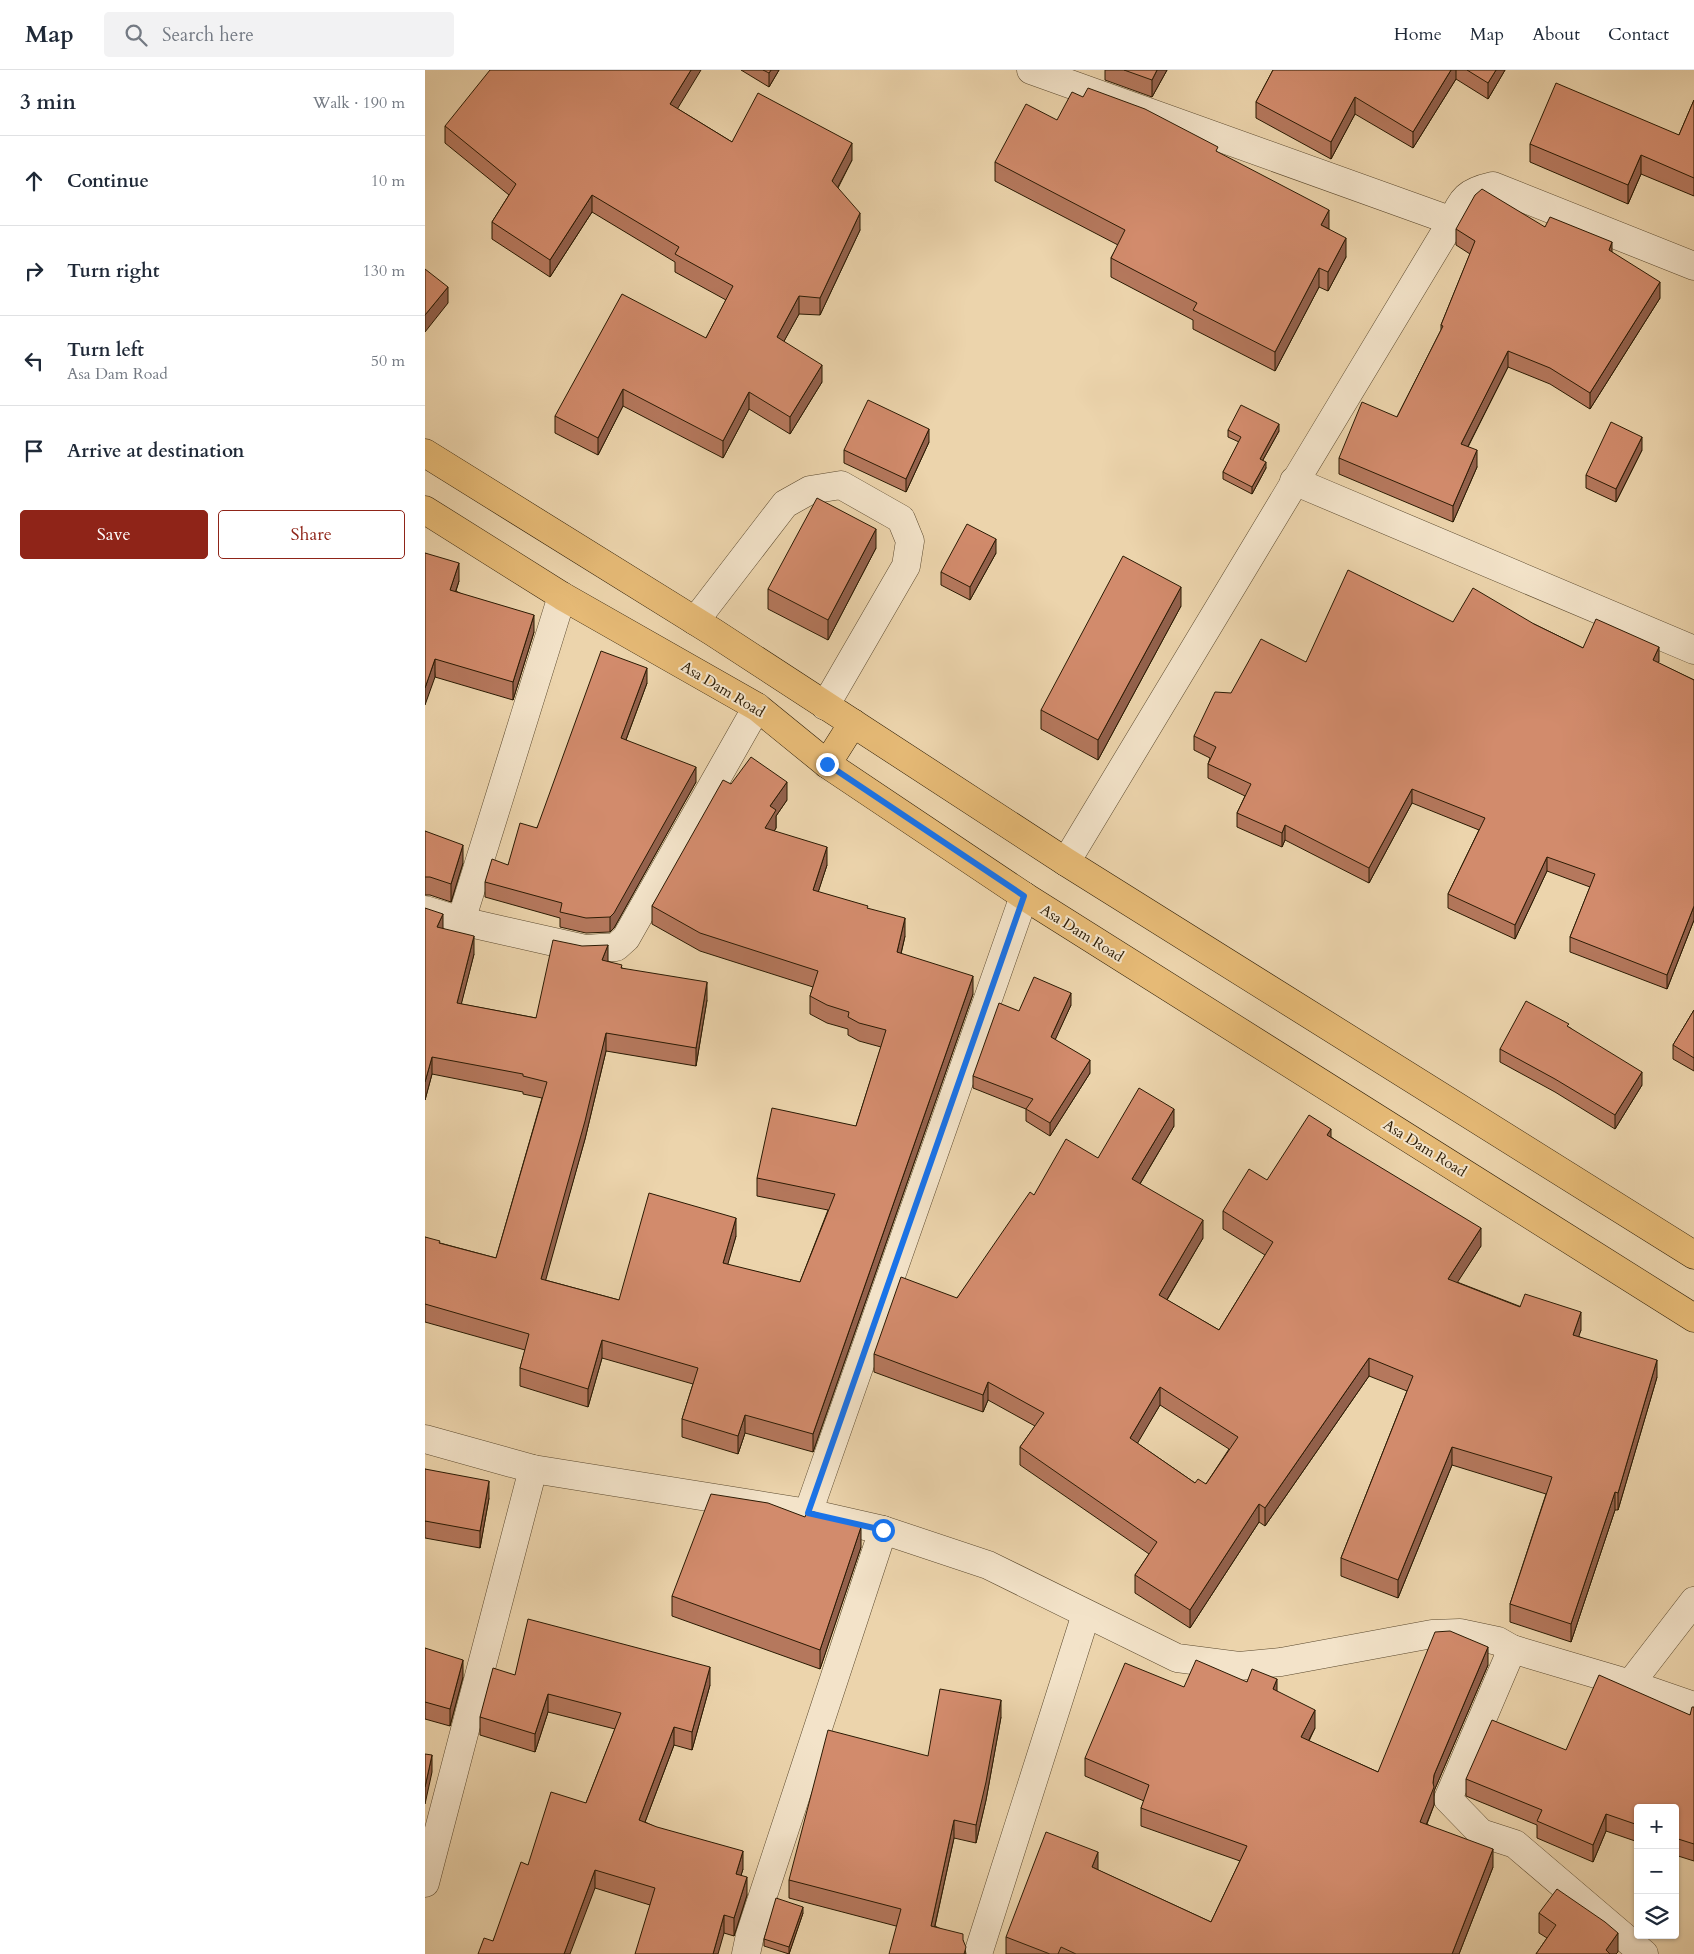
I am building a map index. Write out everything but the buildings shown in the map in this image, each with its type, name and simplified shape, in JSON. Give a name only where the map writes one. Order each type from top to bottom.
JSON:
[{"type":"main road","points":[[425,453],[695,621],[1066,862],[1694,1255]]},
{"type":"main road","name":"Asa Dam Road","points":[[425,510],[562,596],[757,707],[827,764],[1024,896],[1694,1318]]},
{"type":"main road","points":[[827,764],[853,723]]},
{"type":"street","points":[[1031,70],[1452,221]]},
{"type":"street","points":[[1066,862],[1452,221],[1462,200],[1477,190],[1493,186],[1694,266]]},
{"type":"street","points":[[1294,481],[1694,650]]},
{"type":"street","points":[[695,621],[785,504],[810,490],[841,485],[901,519],[910,541],[907,566],[825,706]]},
{"type":"street","points":[[461,921],[562,596]]},
{"type":"street","points":[[425,910],[461,921],[585,949],[616,947],[626,938],[757,707]]},
{"type":"street","points":[[808,1513],[1024,896]]},
{"type":"street","points":[[425,1439],[533,1469],[808,1513],[883,1530],[988,1566],[1177,1658],[1239,1666],[1281,1662],[1432,1634],[1459,1633],[1498,1641],[1512,1649],[1630,1684],[1694,1706]]},
{"type":"street","points":[[425,1883],[533,1469]]},
{"type":"street","points":[[745,1954],[883,1530]]},
{"type":"street","points":[[1630,1684],[1694,1601]]},
{"type":"street","points":[[978,1954],[1086,1614]]},
{"type":"street","points":[[1512,1649],[1448,1799],[1481,1833],[1515,1844],[1644,1954]]},
{"type":"route","points":[[827,764],[1024,896],[808,1513],[883,1530]]}]
